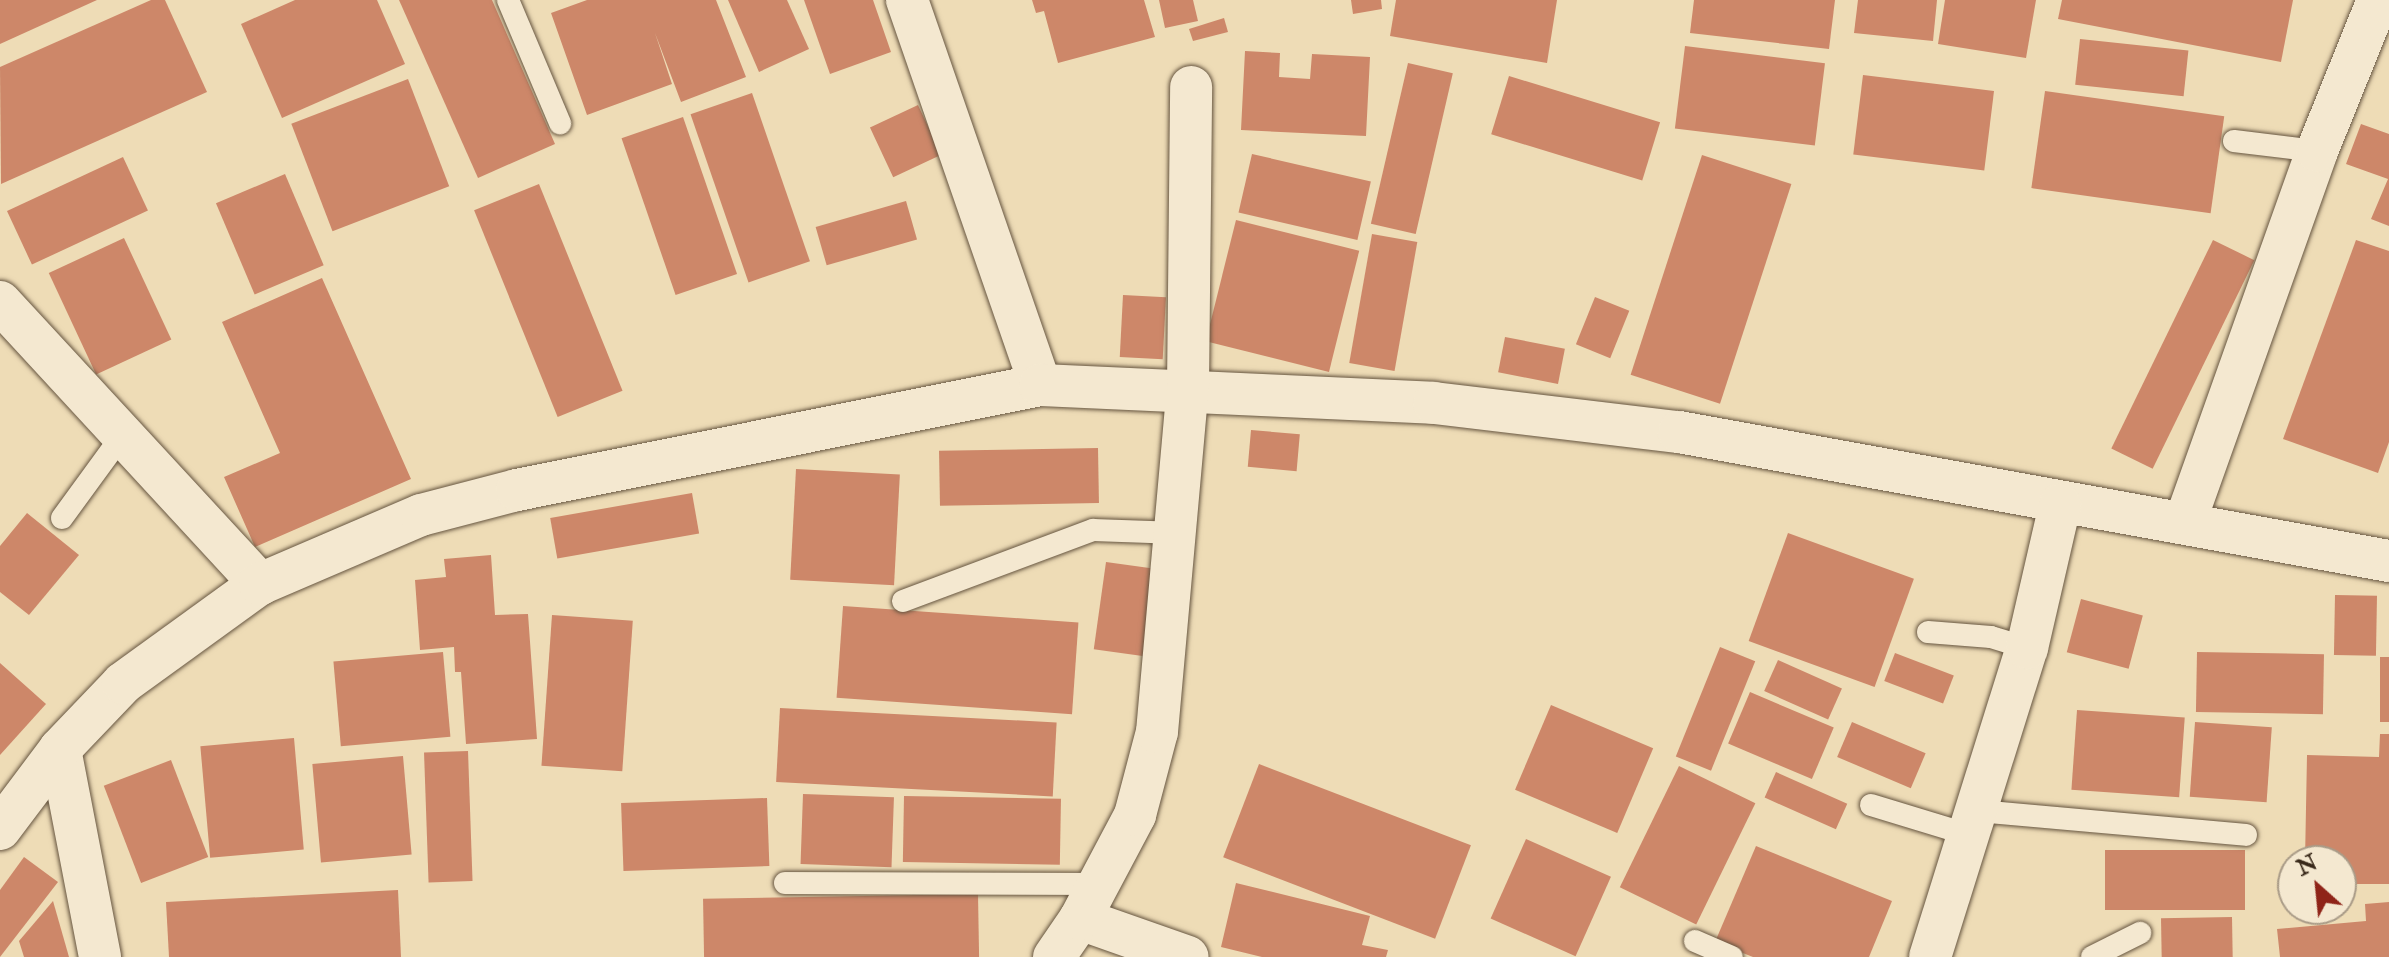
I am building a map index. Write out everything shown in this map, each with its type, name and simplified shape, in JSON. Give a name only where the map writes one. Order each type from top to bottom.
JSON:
[{"type":"street","points":[[907,0],[1040,385]]},
{"type":"street","points":[[2185,522],[2317,151],[2378,0]]},
{"type":"street","points":[[1054,957],[1135,815],[1157,732],[1179,533],[1188,388],[1191,87]]},
{"type":"street","points":[[0,302],[121,437],[260,584]]},
{"type":"street","points":[[0,829],[60,749],[123,683],[260,584],[421,515],[503,494],[1040,385],[1188,388],[1434,403],[1679,432],[2060,505],[2185,522],[2389,561]]},
{"type":"street","points":[[1930,957],[2027,648],[2060,505]]},
{"type":"street","points":[[60,749],[100,957]]},
{"type":"street","points":[[1088,902],[1188,957]]},
{"type":"lane","points":[[508,0],[560,123]]},
{"type":"lane","points":[[2234,141],[2317,151]]},
{"type":"lane","points":[[62,518],[121,437]]},
{"type":"lane","points":[[903,601],[1093,530],[1179,533]]},
{"type":"lane","points":[[1928,632],[1991,637],[2027,648]]},
{"type":"lane","points":[[1871,805],[1974,823],[2246,835]]},
{"type":"lane","points":[[785,883],[1088,902]]},
{"type":"lane","points":[[2092,957],[2140,933]]},
{"type":"lane","points":[[1695,941],[1732,957]]},
{"type":"building","points":[[0,0],[97,0],[0,44]]},
{"type":"building","points":[[151,0],[165,0],[207,92],[1,184],[0,67]]},
{"type":"building","points":[[295,0],[377,0],[405,64],[282,118],[241,24]]},
{"type":"building","points":[[399,0],[492,0],[555,144],[478,178]]},
{"type":"building","points":[[587,0],[716,0],[746,77],[681,102],[655,33],[672,84],[587,115],[551,13]]},
{"type":"building","points":[[728,0],[787,0],[809,49],[759,72]]},
{"type":"building","points":[[804,0],[873,0],[891,52],[830,74]]},
{"type":"building","points":[[1032,0],[1144,0],[1155,37],[1058,63],[1044,11],[1036,13]]},
{"type":"building","points":[[1159,0],[1193,0],[1198,21],[1165,28]]},
{"type":"building","points":[[1351,0],[1381,0],[1382,9],[1353,14]]},
{"type":"building","points":[[1396,0],[1557,0],[1547,63],[1390,36]]},
{"type":"building","points":[[1694,0],[1835,0],[1829,49],[1690,33]]},
{"type":"building","points":[[1858,0],[1937,0],[1933,41],[1854,33]]},
{"type":"building","points":[[1945,0],[2036,0],[2026,58],[1938,44]]},
{"type":"building","points":[[2062,0],[2293,0],[2281,62],[2058,19]]},
{"type":"building","points":[[1224,18],[1228,32],[1193,41],[1189,29]]},
{"type":"building","points":[[2080,39],[2188,50],[2184,96],[2075,85]]},
{"type":"building","points":[[1685,46],[1825,63],[1815,146],[1675,128]]},
{"type":"building","points":[[1245,51],[1280,53],[1279,77],[1310,79],[1312,54],[1370,57],[1366,136],[1241,130]]},
{"type":"building","points":[[1408,63],[1453,73],[1416,234],[1371,224]]},
{"type":"building","points":[[1863,75],[1994,91],[1984,170],[1853,154]]},
{"type":"building","points":[[1509,76],[1660,122],[1642,181],[1491,134]]},
{"type":"building","points":[[408,79],[449,186],[333,231],[291,124]]},
{"type":"building","points":[[2045,91],[2224,116],[2211,213],[2031,188]]},
{"type":"building","points":[[752,93],[810,261],[748,282],[691,114]]},
{"type":"building","points":[[918,105],[941,155],[893,177],[870,127]]},
{"type":"building","points":[[683,117],[737,274],[676,295],[622,138]]},
{"type":"building","points":[[2361,124],[2389,134],[2389,226],[2371,219],[2388,179],[2346,164]]},
{"type":"building","points":[[1252,154],[1371,181],[1357,240],[1239,212]]},
{"type":"building","points":[[1702,155],[1791,184],[1720,404],[1631,375]]},
{"type":"building","points":[[123,157],[148,210],[32,265],[7,211]]},
{"type":"building","points":[[285,174],[324,265],[255,294],[216,203]]},
{"type":"building","points":[[539,184],[623,391],[558,417],[474,210]]},
{"type":"building","points":[[906,201],[917,239],[827,265],[816,227]]},
{"type":"building","points":[[1236,220],[1359,251],[1329,372],[1206,341]]},
{"type":"building","points":[[1372,234],[1417,242],[1395,371],[1349,363]]},
{"type":"building","points":[[124,238],[171,340],[96,375],[49,273]]},
{"type":"building","points":[[2213,240],[2254,260],[2153,469],[2111,449]]},
{"type":"building","points":[[2356,240],[2389,251],[2389,442],[2378,473],[2283,439]]},
{"type":"building","points":[[322,278],[411,479],[255,547],[224,477],[280,453],[222,322]]},
{"type":"building","points":[[1123,295],[1166,297],[1163,359],[1120,357]]},
{"type":"building","points":[[1595,297],[1629,311],[1610,358],[1576,344]]},
{"type":"building","points":[[1505,337],[1565,349],[1558,384],[1498,372]]},
{"type":"building","points":[[1251,430],[1300,434],[1297,471],[1248,467]]},
{"type":"building","points":[[1098,448],[1099,503],[940,506],[939,451]]},
{"type":"building","points":[[796,469],[900,474],[894,585],[790,580]]},
{"type":"building","points":[[692,493],[699,533],[557,558],[550,518]]},
{"type":"building","points":[[27,513],[79,555],[29,615],[0,592],[0,546]]},
{"type":"building","points":[[1788,533],[1914,579],[1875,687],[1749,641]]},
{"type":"building","points":[[491,555],[495,615],[528,614],[537,739],[466,744],[461,672],[455,672],[454,647],[420,650],[415,580],[446,577],[444,559]]},
{"type":"building","points":[[1106,562],[1157,569],[1144,656],[1094,649]]},
{"type":"building","points":[[2335,595],[2377,596],[2376,656],[2334,655]]},
{"type":"building","points":[[2081,599],[2143,616],[2129,669],[2067,652]]},
{"type":"building","points":[[843,606],[1078,622],[1072,714],[837,698]]},
{"type":"building","points":[[552,615],[633,621],[622,771],[541,766]]},
{"type":"building","points":[[1720,647],[1755,661],[1711,771],[1676,756]]},
{"type":"building","points":[[443,652],[450,737],[341,746],[333,662]]},
{"type":"building","points":[[2197,652],[2324,654],[2323,714],[2196,712]]},
{"type":"building","points":[[1895,653],[1954,676],[1943,704],[1884,681]]},
{"type":"building","points":[[2380,657],[2389,657],[2389,722],[2380,722]]},
{"type":"building","points":[[1778,660],[1842,688],[1828,720],[1764,691]]},
{"type":"building","points":[[0,663],[46,704],[0,755]]},
{"type":"building","points":[[1750,692],[1834,728],[1812,779],[1728,744]]},
{"type":"building","points":[[1551,705],[1653,748],[1617,833],[1515,790]]},
{"type":"building","points":[[780,708],[1057,722],[1053,796],[776,782]]},
{"type":"building","points":[[2077,710],[2185,718],[2179,797],[2071,790]]},
{"type":"building","points":[[1852,722],[1926,753],[1911,788],[1837,757]]},
{"type":"building","points":[[2195,722],[2272,727],[2267,802],[2190,797]]},
{"type":"building","points":[[2380,734],[2389,734],[2389,884],[2357,884],[2357,845],[2305,845],[2307,755],[2379,757]]},
{"type":"building","points":[[294,738],[304,850],[210,858],[200,746]]},
{"type":"building","points":[[468,751],[473,881],[429,882],[424,753]]},
{"type":"building","points":[[403,756],[412,855],[321,863],[312,764]]},
{"type":"building","points":[[171,760],[208,857],[141,883],[104,786]]},
{"type":"building","points":[[1259,764],[1471,845],[1435,939],[1223,857]]},
{"type":"building","points":[[1679,766],[1755,803],[1696,925],[1620,887]]},
{"type":"building","points":[[1776,772],[1847,804],[1836,829],[1765,798]]},
{"type":"building","points":[[803,794],[894,797],[892,867],[801,864]]},
{"type":"building","points":[[904,796],[1061,799],[1060,865],[903,862]]},
{"type":"building","points":[[767,798],[769,866],[623,871],[621,803]]},
{"type":"building","points":[[1526,839],[1611,877],[1576,956],[1491,918]]},
{"type":"building","points":[[1756,846],[1892,901],[1869,957],[1753,957],[1715,942]]},
{"type":"building","points":[[2105,850],[2245,850],[2245,910],[2105,910]]},
{"type":"building","points":[[24,857],[58,882],[0,957],[0,890]]},
{"type":"building","points":[[1236,883],[1370,916],[1362,945],[1388,950],[1386,957],[1262,957],[1221,947]]},
{"type":"building","points":[[398,890],[401,957],[169,957],[166,902]]},
{"type":"building","points":[[978,894],[979,957],[704,957],[703,899]]},
{"type":"building","points":[[53,901],[69,957],[24,957],[19,941]]},
{"type":"building","points":[[2389,902],[2389,957],[2280,957],[2277,929],[2357,925],[2357,922],[2366,921],[2365,904]]},
{"type":"building","points":[[2232,917],[2233,957],[2162,957],[2161,918]]}]
